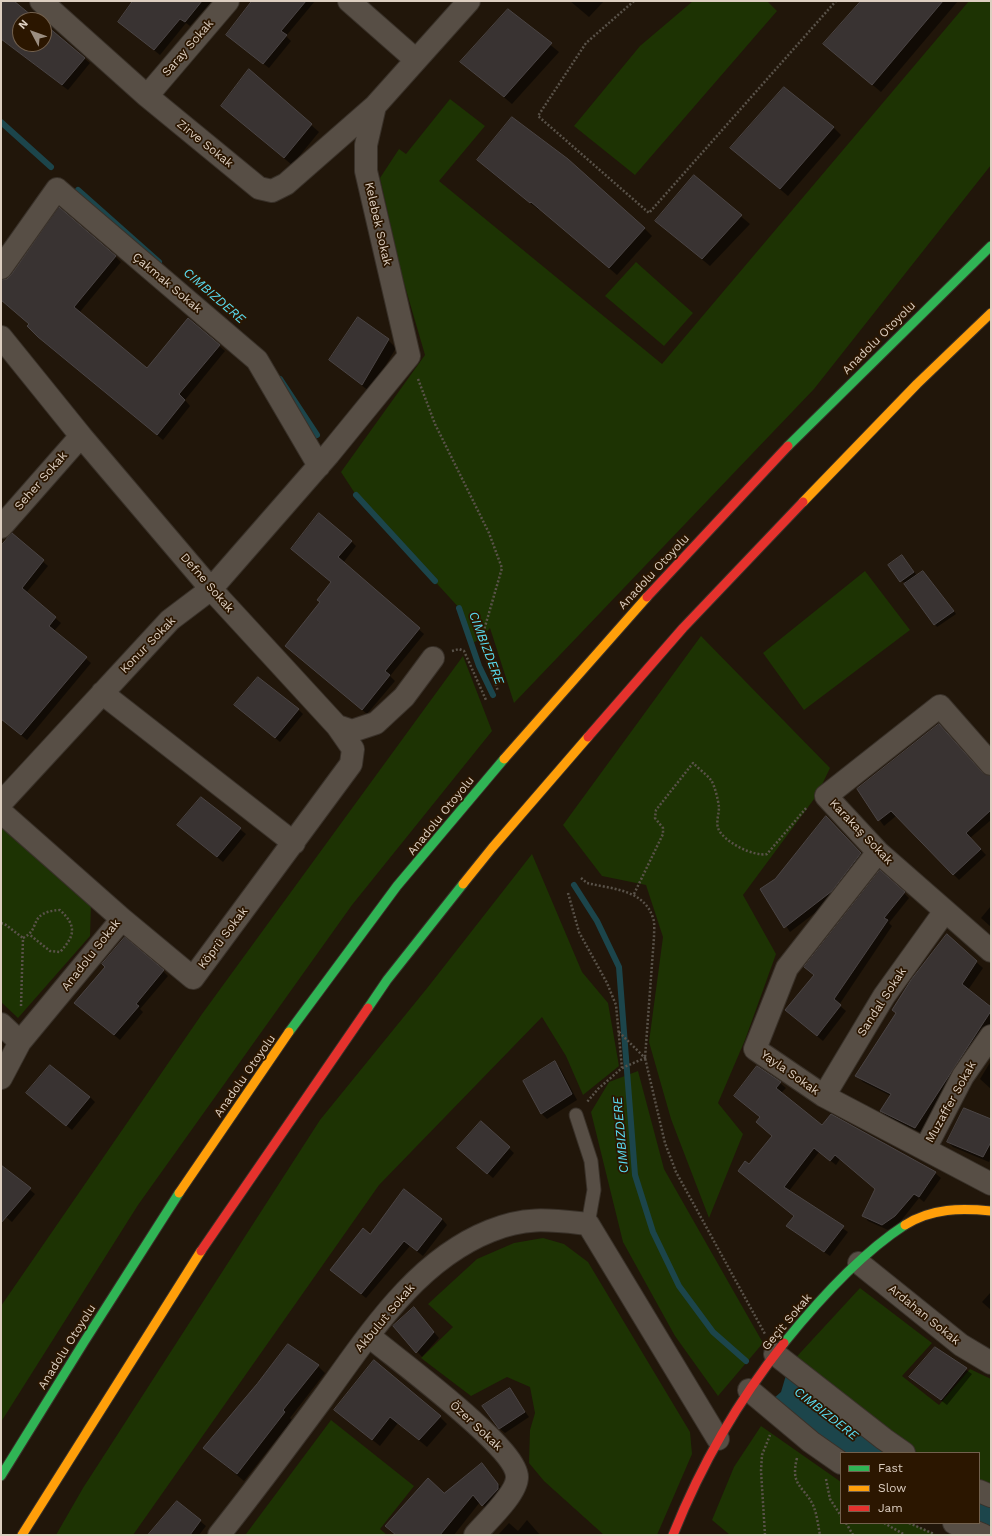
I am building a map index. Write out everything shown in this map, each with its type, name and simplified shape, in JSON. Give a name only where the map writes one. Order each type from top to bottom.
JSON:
[{"type":"main road","name":"Anadolu Otoyolu","points":[[1,1476],[62,1376],[155,1230],[262,1070],[350,949],[466,803],[648,596],[772,463],[882,351],[991,246]]},
{"type":"main road","points":[[22,1535],[195,1259],[310,1090],[397,968],[498,842],[683,628],[917,384],[991,313]]},
{"type":"main road","name":"Geçit Sokak","points":[[673,1535],[691,1491],[718,1439],[749,1390],[775,1354],[818,1303],[877,1245],[917,1218],[935,1212],[956,1208],[991,1211]]},
{"type":"street","name":"Zirve Sokak","points":[[41,1],[147,96],[259,188],[272,191],[286,184],[375,106]]},
{"type":"street","name":"Saray Sokak","points":[[147,96],[228,1]]},
{"type":"street","points":[[350,1],[416,60]]},
{"type":"street","name":"Kelebek Sokak","points":[[408,356],[366,171],[366,145],[375,106],[469,1]]},
{"type":"street","name":"Çakmak Sokak","points":[[1,268],[57,189],[257,360],[324,460]]},
{"type":"street","name":"Defne Sokak","points":[[1,337],[81,436],[211,589],[337,726]]},
{"type":"street","points":[[324,460],[408,356]]},
{"type":"street","name":"Seher Sokak","points":[[1,527],[81,436]]},
{"type":"street","name":"Konur Sokak","points":[[1,803],[170,620],[211,589],[324,460]]},
{"type":"street","points":[[337,726],[352,731],[376,723],[404,697],[433,658]]},
{"type":"street","points":[[102,694],[294,843]]},
{"type":"street","name":"Karakaş Sokak","points":[[991,764],[940,706],[826,796],[878,852],[991,951]]},
{"type":"street","name":"Köprü Sokak","points":[[122,918],[193,978],[351,764],[353,749],[337,726]]},
{"type":"street","name":"Anadolu Sokak","points":[[1,812],[122,918],[20,1042],[1,1078]]},
{"type":"street","name":"Yayla Sokak","points":[[878,852],[787,968],[755,1049],[824,1096],[991,1184]]},
{"type":"street","name":"Sandal Sokak","points":[[824,1096],[884,996],[945,911]]},
{"type":"street","points":[[1,1024],[20,1042]]},
{"type":"street","name":"Muzaffer Sokak","points":[[925,1149],[963,1076],[991,1036]]},
{"type":"street","name":"Akbulut Sokak","points":[[219,1535],[252,1494],[368,1336],[406,1290],[468,1241],[497,1228],[541,1219],[588,1224]]},
{"type":"street","points":[[588,1224],[718,1439]]},
{"type":"street","name":"Ardahan Sokak","points":[[859,1263],[961,1345],[991,1364]]},
{"type":"street","name":"Özer Sokak","points":[[368,1336],[475,1422],[498,1445],[511,1462],[517,1475],[516,1485],[510,1495],[475,1535]]},
{"type":"street","points":[[775,1354],[903,1452]]},
{"type":"street","points":[[749,1390],[811,1442],[835,1469]]},
{"type":"street","points":[[980,1491],[991,1496]]},
{"type":"street","points":[[956,1524],[982,1535]]},
{"type":"lane","points":[[576,1115],[591,1161],[594,1190],[588,1224]]},
{"type":"path","points":[[634,1],[586,43],[538,116],[649,213],[836,1]]},
{"type":"path","points":[[408,356],[435,424],[489,533],[502,568],[482,637],[486,657],[498,691]]},
{"type":"path","points":[[433,658],[459,649],[464,651],[486,700]]},
{"type":"path","points":[[634,894],[663,834],[663,828],[655,818],[656,810],[693,763],[711,781],[719,807],[717,827],[720,833],[744,850],[759,856],[767,854],[818,795],[826,796]]},
{"type":"path","points":[[581,878],[586,883],[634,894],[644,901],[653,918],[654,937],[645,1058],[665,1143],[676,1172],[775,1354]]},
{"type":"path","points":[[568,893],[579,932],[607,982],[616,1005],[623,1067]]},
{"type":"path","points":[[23,938],[30,935],[39,916],[49,911],[60,910],[69,919],[72,929],[70,940],[60,952],[50,951],[30,935]]},
{"type":"path","points":[[1,923],[23,938]]},
{"type":"path","points":[[20,1042],[23,938]]},
{"type":"path","points":[[619,1031],[645,1058]]},
{"type":"path","points":[[576,1115],[598,1089],[623,1067],[645,1058]]},
{"type":"path","points":[[765,1535],[760,1471],[762,1455],[772,1432]]},
{"type":"path","points":[[798,1452],[796,1479],[799,1487],[814,1509],[820,1535]]},
{"type":"path","points":[[835,1469],[826,1478],[830,1498],[840,1514]]},
{"type":"path","points":[[847,1524],[853,1535]]},
{"type":"path","points":[[886,1524],[905,1535]]},
{"type":"path","points":[[911,1524],[936,1535]]},
{"type":"green space","points":[[693,1],[767,1],[777,11],[635,175],[574,126],[640,46]]},
{"type":"green space","points":[[969,1],[991,1],[991,165],[814,389],[514,703],[490,628],[482,637],[472,644],[461,610],[356,495],[341,472],[425,355],[402,276],[380,178],[399,149],[406,154],[450,99],[485,126],[439,181],[662,364]]},
{"type":"green space","points":[[636,262],[693,313],[664,346],[605,296]]},
{"type":"green space","points":[[865,571],[910,630],[804,710],[763,653]]},
{"type":"green space","points":[[701,636],[830,768],[817,795],[743,895],[776,954],[745,1040],[718,1103],[743,1134],[709,1218],[671,1119],[649,1042],[663,937],[646,885],[602,876],[563,825]]},
{"type":"green space","points":[[463,656],[492,731],[352,905],[138,1205],[1,1422],[1,1306],[202,1014]]},
{"type":"green space","points":[[1,825],[91,903],[90,936],[18,1018],[1,1002]]},
{"type":"green space","points":[[532,854],[582,972],[608,1003],[619,1066],[583,1095],[566,1056],[542,1017],[379,1185],[133,1535],[56,1535],[83,1488],[320,1120],[428,987]]},
{"type":"green space","points":[[638,1071],[664,1169],[763,1343],[718,1396],[675,1336],[623,1242],[591,1112],[609,1082]]},
{"type":"green space","points":[[543,1238],[564,1244],[588,1262],[690,1432],[692,1454],[657,1535],[604,1535],[544,1481],[529,1463],[530,1430],[535,1413],[530,1387],[507,1377],[471,1396],[421,1358],[453,1327],[428,1304],[477,1259],[514,1243]]},
{"type":"green space","points":[[860,1288],[932,1343],[902,1376],[939,1405],[970,1369],[991,1379],[991,1494],[980,1489],[980,1452],[903,1452],[789,1365]]},
{"type":"green space","points":[[331,1420],[414,1486],[380,1529],[387,1535],[247,1535],[246,1534]]},
{"type":"green space","points":[[761,1426],[840,1481],[840,1524],[913,1524],[937,1535],[730,1535],[712,1520],[734,1467]]},
{"type":"water","points":[[789,1365],[903,1452],[840,1452],[766,1405],[781,1392]]},
{"type":"water","points":[[980,1491],[991,1496],[991,1535],[980,1524]]},
{"type":"building","points":[[1,1],[14,1],[27,12],[12,12],[12,47],[1,39]]},
{"type":"building","points":[[133,1],[202,1],[185,22],[180,19],[154,50],[118,22]]},
{"type":"building","points":[[252,1],[306,1],[281,31],[287,35],[263,64],[226,35]]},
{"type":"building","points":[[861,1],[943,1],[872,85],[823,44]]},
{"type":"building","points":[[508,9],[552,43],[504,97],[460,62]]},
{"type":"building","points":[[52,30],[85,58],[62,85],[18,52],[52,52]]},
{"type":"building","points":[[249,69],[312,124],[284,158],[221,106]]},
{"type":"building","points":[[784,87],[834,127],[780,189],[730,148]]},
{"type":"building","points":[[512,117],[568,159],[645,228],[609,268],[531,202],[530,203],[477,160]]},
{"type":"building","points":[[694,175],[742,215],[702,259],[655,221]]},
{"type":"building","points":[[59,207],[116,256],[74,307],[147,368],[188,318],[220,345],[179,394],[185,400],[157,435],[38,337],[27,326],[29,324],[1,300],[1,280],[7,279],[11,275]]},
{"type":"building","points":[[358,317],[389,339],[362,385],[329,360]]},
{"type":"building","points":[[319,513],[352,541],[338,557],[420,628],[385,671],[390,675],[362,710],[285,646],[320,602],[317,600],[331,582],[291,549]]},
{"type":"building","points":[[12,533],[44,560],[22,588],[56,617],[49,626],[87,657],[21,735],[1,719],[1,546]]},
{"type":"building","points":[[902,555],[914,572],[900,582],[888,565]]},
{"type":"building","points":[[923,571],[954,611],[934,625],[904,584]]},
{"type":"building","points":[[258,677],[299,709],[275,738],[234,705]]},
{"type":"building","points":[[939,724],[982,772],[991,776],[991,810],[966,833],[981,849],[953,875],[891,811],[878,821],[857,789]]},
{"type":"building","points":[[201,797],[241,828],[217,857],[177,825]]},
{"type":"building","points":[[826,816],[861,853],[832,891],[784,928],[760,889],[775,879]]},
{"type":"building","points":[[880,870],[905,892],[884,918],[888,920],[834,999],[841,1005],[817,1036],[785,1010],[814,975],[804,967]]},
{"type":"building","points":[[947,934],[977,961],[962,984],[991,1007],[991,1011],[915,1128],[880,1111],[891,1094],[855,1076],[896,1013],[892,1010],[911,980]]},
{"type":"building","points":[[125,937],[164,970],[136,1004],[139,1006],[114,1035],[74,1003],[105,967],[102,964]]},
{"type":"building","points":[[555,1061],[572,1094],[541,1114],[523,1081]]},
{"type":"building","points":[[50,1065],[90,1097],[66,1126],[26,1093]]},
{"type":"building","points":[[757,1066],[781,1082],[776,1088],[822,1125],[831,1114],[936,1172],[919,1197],[914,1194],[895,1216],[882,1225],[862,1216],[875,1189],[835,1155],[830,1161],[814,1148],[784,1187],[844,1226],[824,1252],[786,1226],[794,1216],[738,1171],[745,1161],[749,1164],[772,1136],[756,1122],[760,1117],[734,1096]]},
{"type":"building","points":[[964,1108],[991,1119],[991,1142],[983,1157],[947,1142]]},
{"type":"building","points":[[481,1121],[510,1147],[487,1174],[457,1148]]},
{"type":"building","points":[[1,1165],[31,1188],[1,1223]]},
{"type":"building","points":[[404,1189],[442,1219],[417,1251],[404,1241],[361,1294],[330,1270],[363,1228],[370,1234]]},
{"type":"building","points":[[414,1307],[434,1332],[416,1353],[393,1326]]},
{"type":"building","points":[[288,1344],[319,1365],[283,1410],[285,1412],[237,1474],[203,1448],[257,1384]]},
{"type":"building","points":[[935,1347],[967,1368],[941,1400],[909,1377]]},
{"type":"building","points":[[374,1360],[441,1416],[419,1440],[390,1417],[372,1440],[334,1410]]},
{"type":"building","points":[[510,1388],[525,1412],[499,1429],[482,1406]]},
{"type":"building","points":[[482,1463],[498,1484],[498,1489],[482,1506],[473,1495],[440,1535],[396,1535],[385,1526],[428,1478],[444,1493]]},
{"type":"building","points":[[177,1501],[201,1520],[190,1535],[148,1535]]},
{"type":"waterway","name":"CIMBIZDERE","points":[[1,122],[51,167]]},
{"type":"waterway","name":"CIMBIZDERE","points":[[78,190],[159,262]]},
{"type":"waterway","name":"CIMBIZDERE","points":[[280,379],[317,435]]},
{"type":"waterway","name":"CIMBIZDERE","points":[[356,495],[435,581]]},
{"type":"waterway","name":"CIMBIZDERE","points":[[459,608],[479,666],[493,695]]},
{"type":"waterway","name":"CIMBIZDERE","points":[[574,885],[597,921],[619,967],[635,1175],[653,1232],[679,1286],[713,1332],[746,1361]]},
{"type":"traffic: fast","points":[[788,446],[991,246]]},
{"type":"traffic: fast","points":[[289,1032],[397,886],[504,759]]},
{"type":"traffic: fast","points":[[368,1008],[387,980],[463,884]]},
{"type":"traffic: fast","points":[[1,1476],[179,1193]]},
{"type":"traffic: fast","points":[[784,1343],[810,1311],[856,1264],[905,1225]]},
{"type":"traffic: slow","points":[[803,502],[917,384],[991,313]]},
{"type":"traffic: slow","points":[[504,759],[647,597]]},
{"type":"traffic: slow","points":[[463,884],[492,848],[588,737]]},
{"type":"traffic: slow","points":[[179,1193],[289,1032]]},
{"type":"traffic: slow","points":[[905,1225],[926,1215],[947,1210],[991,1211]]},
{"type":"traffic: slow","points":[[22,1535],[201,1251]]},
{"type":"traffic: jam","points":[[647,597],[788,446]]},
{"type":"traffic: jam","points":[[588,737],[683,628],[803,502]]},
{"type":"traffic: jam","points":[[201,1251],[368,1008]]},
{"type":"traffic: jam","points":[[673,1535],[684,1509],[721,1435],[751,1388],[784,1343]]}]
